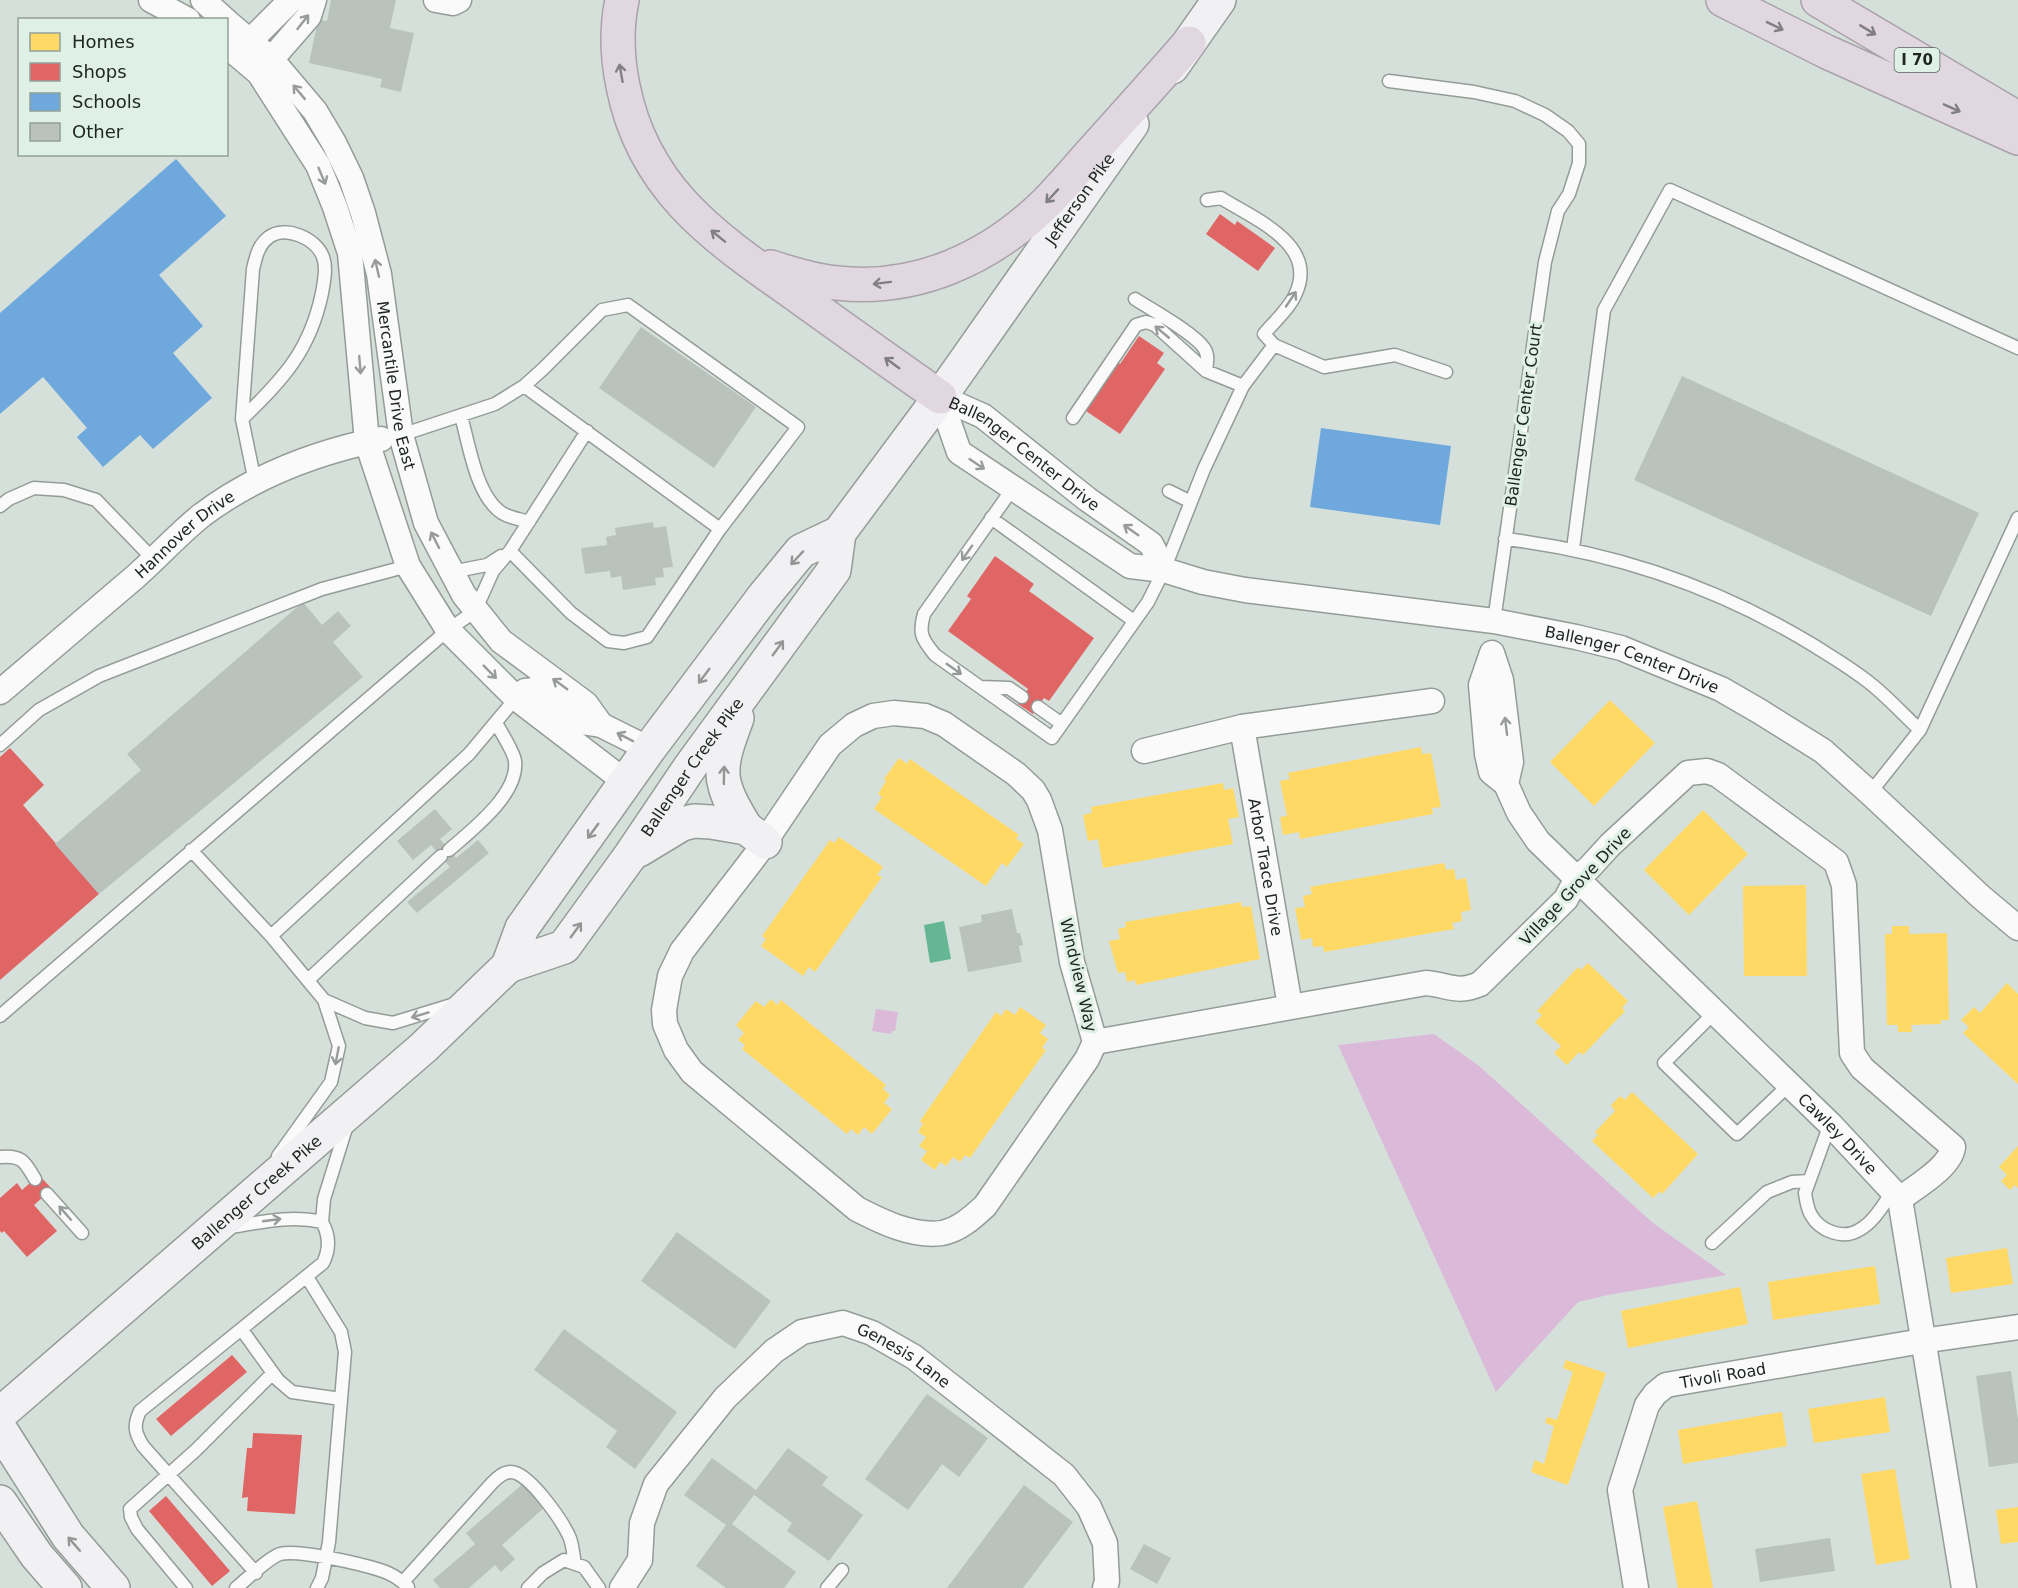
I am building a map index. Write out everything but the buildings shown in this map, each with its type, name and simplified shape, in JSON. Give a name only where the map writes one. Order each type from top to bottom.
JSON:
[{"type":"highway","points":[[622,0],[617,24],[619,65],[627,107],[640,144],[662,180],[695,218],[747,260],[940,398]]},
{"type":"highway","points":[[1723,0],[1827,52],[2018,138]]},
{"type":"highway","name":"I 70","points":[[1818,0],[2018,118]]},
{"type":"highway","points":[[747,260],[796,275],[837,283],[876,284],[912,279],[947,269],[981,254],[1014,231],[1046,203],[1189,44]]},
{"type":"main road","name":"Jefferson Pike","points":[[940,398],[1219,0]]},
{"type":"main road","name":"Ballenger Creek Pike","points":[[508,966],[522,928],[650,749],[764,596],[801,551],[839,533],[940,398]]},
{"type":"main road","name":"Ballenger Creek Pike","points":[[0,1414],[424,1047],[508,966],[564,947],[630,856],[690,767],[834,570],[839,533]]},
{"type":"main road","points":[[744,696],[725,753],[724,784],[731,802],[755,835]]},
{"type":"main road","points":[[630,856],[682,824],[694,821],[711,822],[755,835]]},
{"type":"main road","points":[[0,1429],[68,1536],[113,1588]]},
{"type":"main road","points":[[0,1502],[37,1556],[65,1588]]},
{"type":"street","points":[[151,0],[184,18]]},
{"type":"street","name":"Mercantile Drive East","points":[[203,0],[224,18]]},
{"type":"street","points":[[239,47],[291,0]]},
{"type":"street","points":[[265,66],[309,16],[314,0]]},
{"type":"street","points":[[436,0],[453,3],[459,0]]},
{"type":"street","name":"Mercantile Drive East","points":[[228,24],[239,47],[265,66],[315,111],[351,178],[379,273],[401,435],[426,523],[451,572],[464,596],[501,641],[586,704],[601,725]]},
{"type":"street","name":"Mercantile Drive East","points":[[265,66],[318,165],[350,253],[367,442],[408,566],[448,630],[516,698],[627,783]]},
{"type":"street","name":"Ballenger Center Drive","points":[[940,398],[959,452],[1130,566],[1164,570],[1203,582],[1245,590],[1494,621],[1576,637],[1621,648],[1721,689],[1823,752],[2018,928]]},
{"type":"street","name":"Ballenger Center Drive","points":[[940,398],[983,416],[1087,499],[1151,544],[1164,570]]},
{"type":"street","name":"Hannover Drive","points":[[0,692],[154,560],[201,516],[255,482],[311,457],[401,435]]},
{"type":"street","name":"Cawley Drive","points":[[1494,621],[1492,653],[1501,680],[1511,762],[1506,784],[1519,813],[1538,840],[1790,1084],[1896,1195]]},
{"type":"street","name":"Mercantile Drive East","points":[[516,698],[525,691],[534,690],[581,722],[601,725],[650,749]]},
{"type":"street","points":[[1144,751],[1242,727],[1432,701]]},
{"type":"street","name":"Windview Way","points":[[894,712],[925,716],[944,724],[1016,774],[1039,800],[1050,830],[1072,962],[1095,1042],[1087,1059],[985,1206],[965,1223],[942,1233],[923,1232],[888,1224],[857,1209],[692,1072],[676,1050],[665,1024],[664,1010],[674,967],[682,951],[755,835],[845,730],[873,716],[894,712]]},
{"type":"street","name":"Arbor Trace Drive","points":[[1242,727],[1290,1006]]},
{"type":"street","name":"Village Grove Drive","points":[[1095,1042],[1426,983],[1455,989],[1467,989],[1480,984],[1566,899],[1577,878],[1610,845],[1688,773],[1707,771],[1718,775],[1836,862],[1844,885],[1852,1053],[1862,1068],[1953,1147],[1947,1163],[1896,1195]]},
{"type":"street","points":[[1896,1195],[1964,1588]]},
{"type":"street","name":"Genesis Lane","points":[[622,1588],[640,1560],[642,1523],[656,1484],[725,1398],[774,1351],[802,1332],[843,1323],[872,1333],[914,1357],[1064,1475],[1089,1507],[1105,1543],[1107,1581],[1105,1588]]},
{"type":"street","name":"Tivoli Road","points":[[1636,1588],[1620,1490],[1647,1405],[1666,1385],[2018,1327]]},
{"type":"lane","name":"Ballenger Center Court","points":[[1389,81],[1474,92],[1515,101],[1545,115],[1568,130],[1579,144],[1579,163],[1569,194],[1558,211],[1545,262],[1494,621]]},
{"type":"lane","points":[[1573,549],[1604,310],[1670,190],[2018,348]]},
{"type":"lane","points":[[1207,200],[1221,198],[1285,239],[1298,255],[1301,275],[1296,294],[1264,334],[1274,345],[1324,367],[1395,355],[1446,372]]},
{"type":"lane","points":[[242,418],[272,390],[300,354],[311,333],[319,306],[325,270],[322,255],[312,242],[300,235],[284,232],[270,236],[259,248],[253,269],[242,418],[255,482]]},
{"type":"lane","points":[[1135,299],[1192,336],[1204,348],[1208,357],[1206,371]]},
{"type":"lane","points":[[401,435],[495,404],[524,386],[602,310],[628,305],[798,428],[720,529],[647,637],[624,644],[608,641],[571,613],[510,551]]},
{"type":"lane","points":[[1073,418],[1137,325],[1146,322],[1155,325],[1206,371],[1243,386]]},
{"type":"lane","points":[[1012,488],[924,614],[921,624],[922,638],[935,655],[1052,738],[1148,602],[1243,386],[1274,345]]},
{"type":"lane","points":[[524,386],[720,529]]},
{"type":"lane","points":[[461,416],[482,487],[489,501],[502,512],[529,522]]},
{"type":"lane","points":[[0,1016],[448,630],[475,611],[493,571],[510,551],[587,431]]},
{"type":"lane","points":[[0,506],[9,499],[34,488],[64,490],[96,500],[154,560]]},
{"type":"lane","points":[[1169,491],[1191,502]]},
{"type":"lane","points":[[991,518],[1134,621]]},
{"type":"lane","points":[[1870,793],[1920,730],[2018,518]]},
{"type":"lane","points":[[1504,539],[1573,549],[1651,570],[1752,611],[1836,659],[1876,688],[1920,730]]},
{"type":"lane","points":[[451,572],[486,565],[510,551]]},
{"type":"lane","points":[[0,745],[39,710],[99,676],[322,590],[408,566]]},
{"type":"lane","points":[[980,687],[1009,688],[1022,697]]},
{"type":"lane","points":[[271,936],[469,754],[516,698]]},
{"type":"lane","points":[[1038,707],[1062,724]]},
{"type":"lane","points":[[308,980],[475,828],[504,796],[513,781],[516,760],[496,723]]},
{"type":"lane","points":[[191,850],[271,936],[324,1000],[339,1046],[331,1082],[250,1196]]},
{"type":"lane","points":[[324,1000],[365,1018],[393,1023],[476,997]]},
{"type":"lane","points":[[1715,1012],[1664,1064],[1737,1134],[1790,1084]]},
{"type":"lane","points":[[256,1573],[143,1446],[135,1434],[135,1423],[140,1412],[323,1263],[329,1244],[322,1222],[324,1199],[351,1111]]},
{"type":"lane","points":[[1830,1124],[1805,1192],[1806,1204],[1811,1216],[1821,1227],[1833,1233],[1846,1234],[1858,1231],[1871,1222],[1896,1195]]},
{"type":"lane","points":[[1,1156],[22,1159],[36,1179]]},
{"type":"lane","points":[[1712,1243],[1767,1192],[1792,1182],[1809,1181]]},
{"type":"lane","points":[[47,1194],[82,1233]]},
{"type":"lane","points":[[215,1229],[292,1218],[322,1222]]},
{"type":"lane","points":[[307,1277],[341,1332],[345,1352],[329,1542],[322,1578],[317,1588]]},
{"type":"lane","points":[[242,1330],[278,1380],[292,1392],[341,1399]]},
{"type":"lane","points":[[186,1588],[137,1528],[131,1517],[130,1509],[196,1450],[273,1373]]},
{"type":"lane","points":[[236,1588],[279,1554],[292,1553],[382,1570],[406,1585],[492,1483],[503,1474],[510,1472],[522,1475],[559,1517],[570,1539],[575,1563]]},
{"type":"lane","points":[[528,1588],[543,1573],[564,1560],[584,1567],[599,1588]]},
{"type":"lane","points":[[827,1588],[842,1570]]},
{"type":"shaded area","points":[[944,921],[951,959],[930,963],[924,925]]},
{"type":"shaded area","points":[[876,1009],[898,1012],[895,1031],[891,1034],[872,1031]]},
{"type":"shaded area","points":[[1434,1034],[1478,1065],[1653,1223],[1726,1275],[1578,1302],[1496,1392],[1338,1045]]}]
